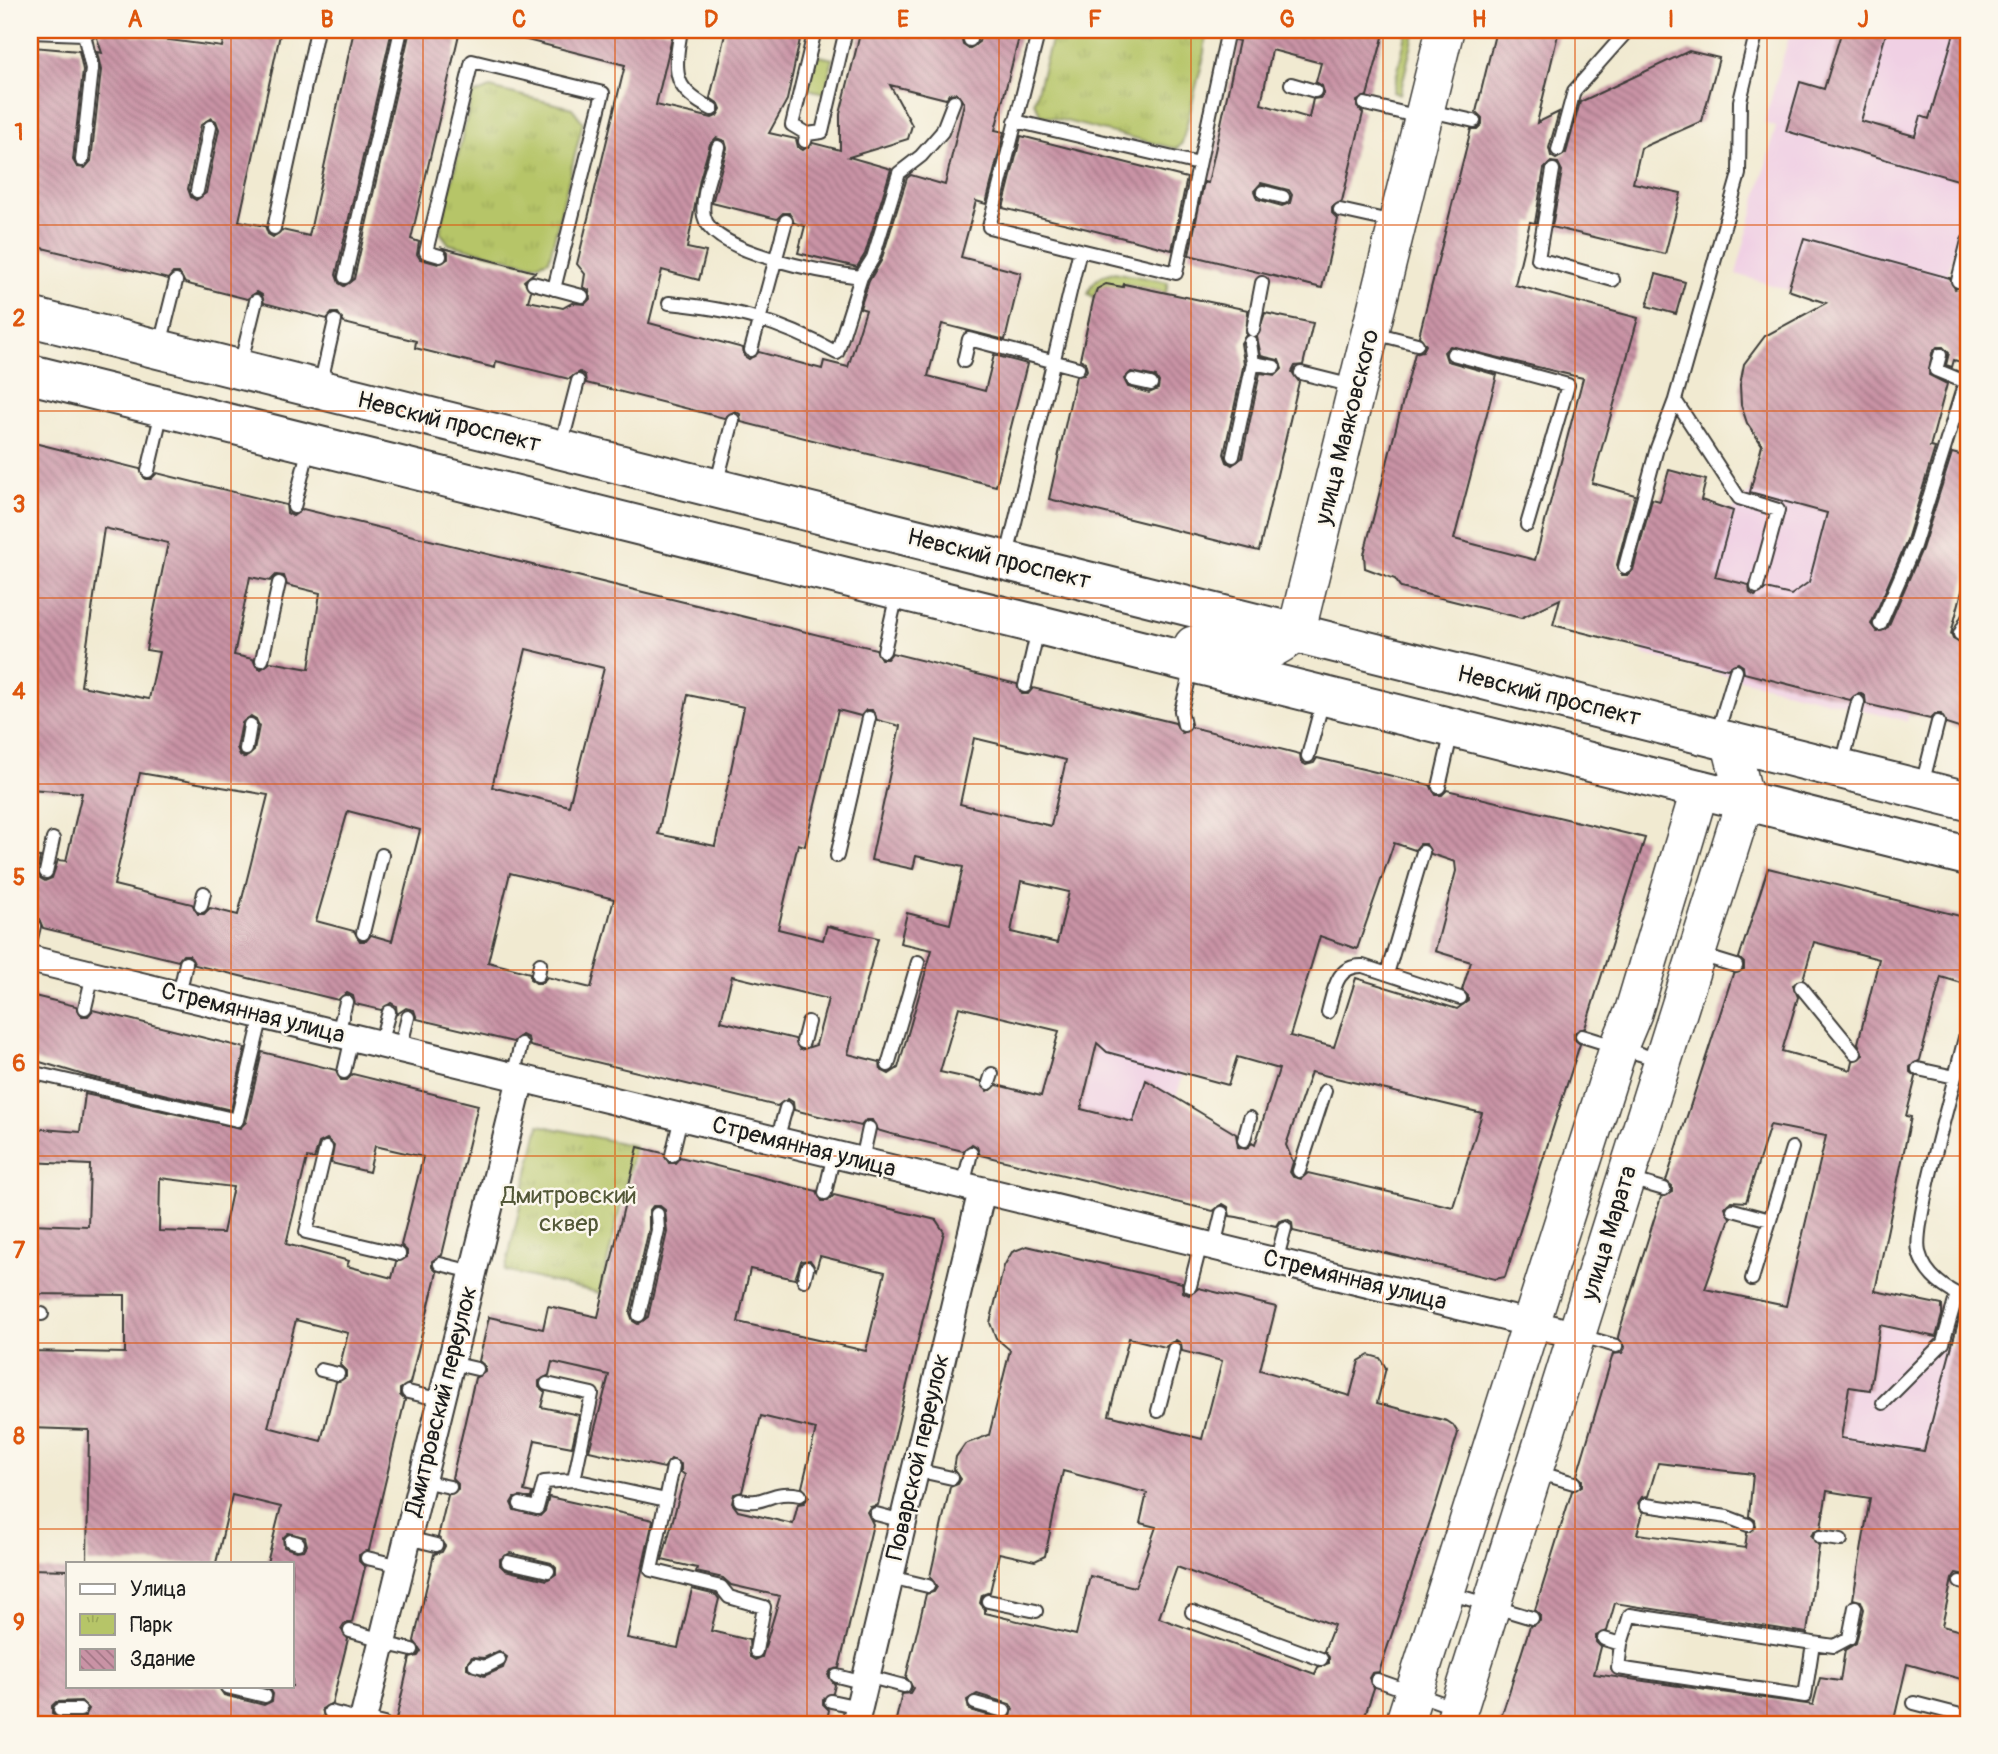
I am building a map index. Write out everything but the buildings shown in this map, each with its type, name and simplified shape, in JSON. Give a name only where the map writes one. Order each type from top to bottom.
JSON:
[{"type":"main road","name":"Невский проспект","points":[[30,317],[1968,800]]},
{"type":"main road","points":[[30,374],[1968,856]]},
{"type":"street","name":"улица Маяковского","points":[[1296,633],[1445,30]]},
{"type":"street","points":[[1109,643],[1157,637],[1256,657],[1276,649],[1296,633]]},
{"type":"street","points":[[1723,739],[1745,800]]},
{"type":"street","name":"улица Марата","points":[[1409,1709],[1618,1049],[1633,1013],[1700,789]]},
{"type":"street","name":"улица Марата","points":[[1457,1717],[1745,800]]},
{"type":"street","name":"Стремянная улица","points":[[30,959],[1578,1335]]},
{"type":"street","name":"Дмитровский переулок","points":[[368,1722],[382,1641],[473,1272],[517,1077]]},
{"type":"street","name":"Поварской переулок","points":[[861,1698],[916,1470],[973,1188]]},
{"type":"lane","points":[[274,228],[317,30]]},
{"type":"lane","points":[[345,277],[401,30]]},
{"type":"lane","points":[[815,30],[792,125],[806,137],[822,132],[846,30]]},
{"type":"lane","points":[[1039,30],[989,227],[1176,273],[1227,30]]},
{"type":"lane","points":[[1557,144],[1574,91],[1628,30]]},
{"type":"lane","points":[[1625,567],[1657,448],[1675,400],[1739,174],[1740,101],[1757,30]]},
{"type":"lane","points":[[30,32],[89,32],[92,69],[82,160]]},
{"type":"lane","points":[[680,36],[676,59],[678,83],[692,99],[712,109]]},
{"type":"lane","points":[[439,256],[426,252],[472,61],[603,93],[554,289]]},
{"type":"lane","points":[[1291,84],[1314,91]]},
{"type":"lane","points":[[669,303],[720,308],[760,317],[795,330],[837,353],[861,276],[873,258],[899,173],[921,156],[942,132],[954,101]]},
{"type":"lane","points":[[1365,104],[1474,121]]},
{"type":"lane","points":[[1015,121],[1199,164]]},
{"type":"lane","points":[[197,191],[210,127]]},
{"type":"lane","points":[[718,146],[704,217],[712,228],[738,245],[776,261],[811,271],[861,276]]},
{"type":"lane","points":[[1553,170],[1538,259],[1613,280]]},
{"type":"lane","points":[[1263,192],[1283,197]]},
{"type":"lane","points":[[1340,210],[1397,223]]},
{"type":"lane","points":[[751,350],[786,221]]},
{"type":"lane","points":[[1958,281],[1968,241]]},
{"type":"lane","points":[[1006,560],[1080,250]]},
{"type":"lane","points":[[159,349],[176,281]]},
{"type":"lane","points":[[533,283],[582,296]]},
{"type":"lane","points":[[1233,456],[1253,363],[1249,349],[1262,283]]},
{"type":"lane","points":[[239,369],[256,301]]},
{"type":"lane","points":[[319,390],[335,321]]},
{"type":"lane","points":[[1370,332],[1417,344]]},
{"type":"lane","points":[[964,361],[969,339],[1078,368]]},
{"type":"lane","points":[[1453,354],[1568,385],[1527,525]]},
{"type":"lane","points":[[1880,624],[1914,546],[1965,382],[1936,370],[1940,355]]},
{"type":"lane","points":[[1253,363],[1274,367]]},
{"type":"lane","points":[[1301,373],[1357,387]]},
{"type":"lane","points":[[1133,380],[1151,384]]},
{"type":"lane","points":[[560,449],[578,382]]},
{"type":"lane","points":[[1675,400],[1739,498],[1778,510],[1757,587]]},
{"type":"lane","points":[[148,471],[163,407]]},
{"type":"lane","points":[[715,488],[733,420]]},
{"type":"lane","points":[[294,507],[310,444]]},
{"type":"lane","points":[[262,660],[279,583]]},
{"type":"lane","points":[[884,651],[898,590]]},
{"type":"lane","points":[[1960,634],[1968,618]]},
{"type":"lane","points":[[1024,686],[1039,625]]},
{"type":"lane","points":[[1184,725],[1181,711],[1194,664]]},
{"type":"lane","points":[[1723,739],[1736,671]]},
{"type":"lane","points":[[1308,756],[1324,696]]},
{"type":"lane","points":[[1840,769],[1858,702]]},
{"type":"lane","points":[[837,856],[869,718]]},
{"type":"lane","points":[[1922,789],[1938,722]]},
{"type":"lane","points":[[246,749],[250,725]]},
{"type":"lane","points":[[1439,787],[1453,728]]},
{"type":"lane","points":[[46,872],[53,839]]},
{"type":"lane","points":[[1387,974],[1423,852]]},
{"type":"lane","points":[[363,933],[382,855]]},
{"type":"lane","points":[[30,943],[34,926]]},
{"type":"lane","points":[[1696,953],[1736,966]]},
{"type":"lane","points":[[888,1065],[918,962]]},
{"type":"lane","points":[[178,995],[186,963]]},
{"type":"lane","points":[[1328,1012],[1343,970],[1363,967],[1460,998]]},
{"type":"lane","points":[[85,1008],[93,974]]},
{"type":"lane","points":[[1801,987],[1855,1053]]},
{"type":"lane","points":[[344,1072],[345,1002]]},
{"type":"lane","points":[[388,1012],[390,1046]]},
{"type":"lane","points":[[30,1072],[68,1075],[237,1120],[262,1015]]},
{"type":"lane","points":[[390,1046],[408,1017]]},
{"type":"lane","points":[[803,1042],[808,1022]]},
{"type":"lane","points":[[1883,1403],[1943,1343],[1962,1297],[1931,1277],[1919,1252],[1920,1226],[1968,1026]]},
{"type":"lane","points":[[1582,1036],[1663,1061]]},
{"type":"lane","points":[[517,1077],[522,1044]]},
{"type":"lane","points":[[1918,1069],[1955,1077]]},
{"type":"lane","points":[[1299,1171],[1325,1091]]},
{"type":"lane","points":[[777,1140],[786,1108]]},
{"type":"lane","points":[[672,1155],[681,1117]]},
{"type":"lane","points":[[1244,1140],[1250,1118]]},
{"type":"lane","points":[[862,1160],[869,1128]]},
{"type":"lane","points":[[1752,1279],[1792,1148]]},
{"type":"lane","points":[[326,1149],[306,1232],[399,1254]]},
{"type":"lane","points":[[971,1153],[973,1188]]},
{"type":"lane","points":[[825,1193],[834,1154]]},
{"type":"lane","points":[[1626,1178],[1664,1189]]},
{"type":"lane","points":[[1732,1210],[1770,1220]]},
{"type":"lane","points":[[1190,1286],[1222,1213]]},
{"type":"lane","points":[[639,1315],[658,1230],[657,1214]]},
{"type":"lane","points":[[1276,1262],[1284,1228]]},
{"type":"lane","points":[[439,1264],[473,1272]]},
{"type":"lane","points":[[1578,1335],[1616,1346]]},
{"type":"lane","points":[[1158,1411],[1174,1349]]},
{"type":"lane","points":[[451,1363],[477,1369]]},
{"type":"lane","points":[[321,1370],[338,1374]]},
{"type":"lane","points":[[547,1384],[592,1395],[574,1480]]},
{"type":"lane","points":[[408,1392],[442,1400]]},
{"type":"lane","points":[[673,1467],[675,1485],[666,1500],[651,1570],[721,1587],[729,1597],[764,1607],[756,1651]]},
{"type":"lane","points":[[916,1470],[952,1478]]},
{"type":"lane","points":[[1534,1472],[1574,1483]]},
{"type":"lane","points":[[520,1504],[537,1508],[544,1482],[574,1480],[666,1500]]},
{"type":"lane","points":[[422,1481],[450,1488]]},
{"type":"lane","points":[[740,1500],[755,1503],[781,1491],[800,1495]]},
{"type":"lane","points":[[1646,1505],[1727,1517],[1748,1525]]},
{"type":"lane","points":[[876,1514],[904,1521]]},
{"type":"lane","points":[[1820,1536],[1841,1540]]},
{"type":"lane","points":[[408,1538],[436,1545]]},
{"type":"lane","points":[[367,1558],[401,1566]]},
{"type":"lane","points":[[508,1562],[548,1571]]},
{"type":"lane","points":[[890,1577],[928,1586]]},
{"type":"lane","points":[[1446,1592],[1532,1618]]},
{"type":"lane","points":[[988,1601],[1036,1611]]},
{"type":"lane","points":[[1813,1643],[1805,1696],[1618,1668],[1621,1644],[1630,1615],[1834,1646],[1849,1638],[1855,1607]]},
{"type":"lane","points":[[1192,1612],[1321,1659]]},
{"type":"lane","points":[[350,1631],[412,1650]]},
{"type":"lane","points":[[1604,1639],[1621,1644]]},
{"type":"lane","points":[[475,1665],[485,1667],[499,1660]]},
{"type":"lane","points":[[837,1676],[861,1698]]},
{"type":"lane","points":[[1377,1680],[1409,1709],[1457,1717]]},
{"type":"lane","points":[[831,1701],[861,1698],[904,1686]]},
{"type":"lane","points":[[231,1688],[265,1696]]},
{"type":"lane","points":[[975,1703],[1004,1711]]},
{"type":"lane","points":[[1913,1703],[1968,1717]]},
{"type":"lane","points":[[60,1710],[80,1710]]},
{"type":"lane","points":[[330,1712],[368,1722]]},
{"type":"shaded area","points":[[1791,30],[1968,30],[1968,148],[1959,180],[1968,183],[1968,189],[1947,278],[1804,238],[1788,290],[1736,274],[1776,127],[1764,123]]},
{"type":"shaded area","points":[[1945,451],[1968,457],[1968,491],[1907,721],[1642,654],[1683,496],[1733,510],[1750,492],[1808,507],[1811,489],[1904,544],[1919,548]]},
{"type":"shaded area","points":[[1109,992],[1201,1014],[1147,1195],[1065,1175]]},
{"type":"shaded area","points":[[1637,1275],[1934,1337],[1951,1348],[1923,1455],[1896,1464],[1594,1418]]},
{"type":"green space","points":[[1054,30],[1207,30],[1203,60],[1182,143],[1177,149],[1041,115],[1034,102]]},
{"type":"green space","points":[[1407,30],[1415,30],[1400,94],[1393,92]]},
{"type":"green space","points":[[815,55],[833,59],[825,93],[807,89]]},
{"type":"green space","points":[[490,88],[572,108],[583,122],[549,260],[534,265],[449,244],[440,232],[472,95]]},
{"type":"green space","points":[[1114,272],[1168,282],[1166,293],[1124,284],[1122,292],[1097,289],[1094,297],[1088,294],[1098,279]]},
{"type":"green space","name":"Дмитровский сквер","points":[[539,1125],[635,1146],[600,1293],[505,1271]]}]
